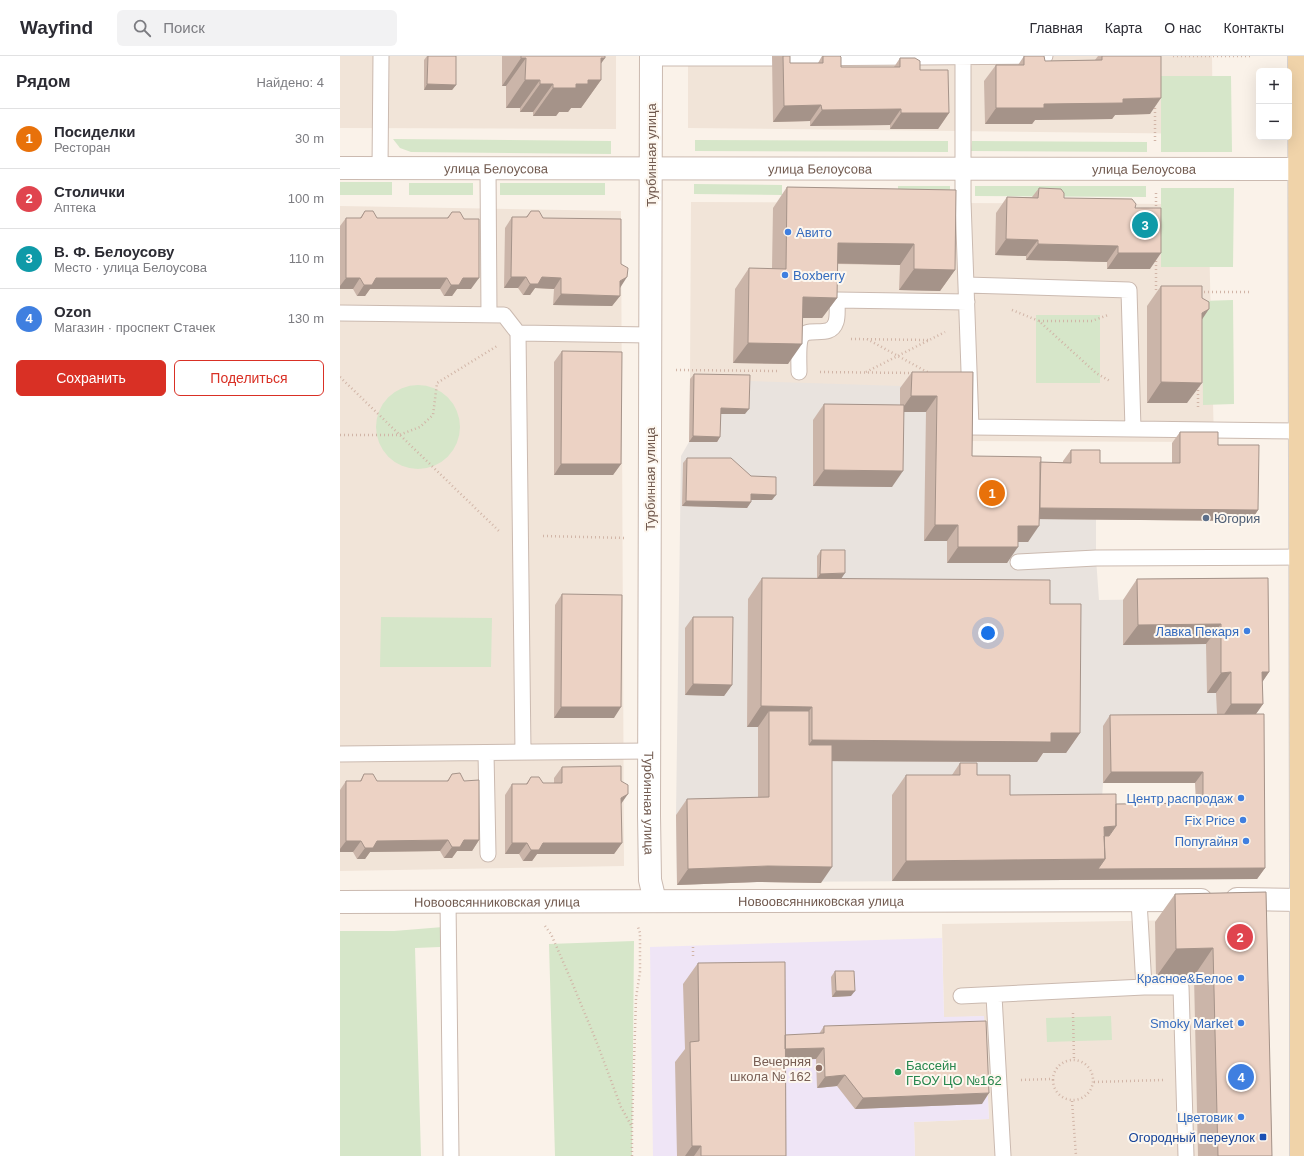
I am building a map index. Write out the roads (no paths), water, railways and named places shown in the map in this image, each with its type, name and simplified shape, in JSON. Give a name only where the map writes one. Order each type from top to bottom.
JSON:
[{"type":"main road","points":[[1299,56],[1301,1156]]},
{"type":"street","name":"Турбинная улица","points":[[651,57],[649,751],[650,880],[655,901]]},
{"type":"street","name":"улица Белоусова","points":[[340,168],[1299,169]]},
{"type":"street","name":"Новоовсянниковская улица","points":[[340,902],[1301,900]]},
{"type":"lane","points":[[380,56],[380,168]]},
{"type":"lane","points":[[651,57],[1045,56]]},
{"type":"lane","points":[[963,57],[962,169],[971,427],[1300,431]]},
{"type":"lane","points":[[488,168],[489,315]]},
{"type":"lane","points":[[966,285],[1129,290],[1133,429]]},
{"type":"lane","points":[[799,372],[800,340],[803,335],[809,332],[826,332],[833,328],[836,322],[837,300],[967,302]]},
{"type":"lane","points":[[340,313],[504,315],[518,333],[523,752]]},
{"type":"lane","points":[[518,333],[650,335]]},
{"type":"lane","points":[[1018,562],[1096,558],[1301,557]]},
{"type":"lane","points":[[340,754],[649,751]]},
{"type":"lane","points":[[486,753],[488,854]]},
{"type":"lane","points":[[448,901],[451,1156]]},
{"type":"lane","points":[[1139,901],[1144,987]]},
{"type":"lane","points":[[961,996],[994,996],[1144,987],[1181,987],[1186,1156]]},
{"type":"lane","points":[[994,996],[1003,1156]]},
{"type":"place","name":"В. Ф. Белоусову","points":[[1145,225]]},
{"type":"place","name":"Авито","points":[[788,232]]},
{"type":"place","name":"Boxberry","points":[[785,275]]},
{"type":"place","name":"Посиделки","points":[[992,493]]},
{"type":"place","name":"Югория","points":[[1206,518]]},
{"type":"place","name":"Лавка Пекаря","points":[[1247,631]]},
{"type":"place","name":"Центр распродаж","points":[[1241,798]]},
{"type":"place","name":"Fix Price","points":[[1243,820]]},
{"type":"place","name":"Попугайня","points":[[1246,841]]},
{"type":"place","name":"Столички","points":[[1240,937]]},
{"type":"place","name":"Красное&Белое","points":[[1241,978]]},
{"type":"place","name":"Smoky Market","points":[[1241,1023]]},
{"type":"place","name":"Вечерняя школа № 162","points":[[819,1068]]},
{"type":"place","name":"Бассейн ГБОУ ЦО №162","points":[[898,1072]]},
{"type":"place","name":"Ozon","points":[[1241,1077]]},
{"type":"place","name":"Цветовик","points":[[1241,1117]]},
{"type":"place","name":"Огородный переулок","points":[[1263,1137]]}]
